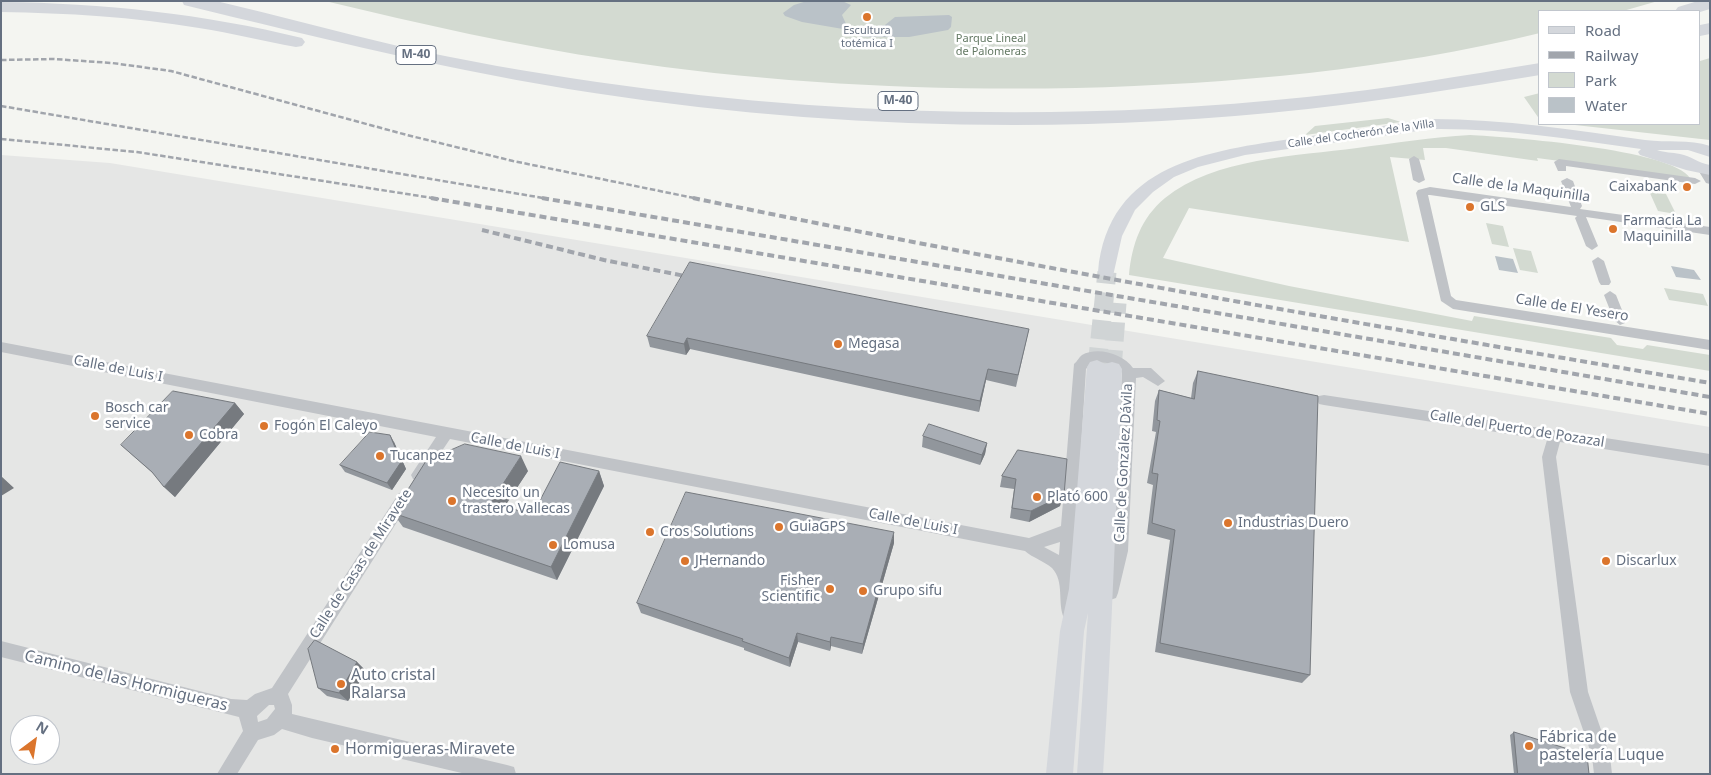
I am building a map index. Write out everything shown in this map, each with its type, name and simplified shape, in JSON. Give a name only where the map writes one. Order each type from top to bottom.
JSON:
[{"type":"highway","name":"M-40","points":[[190,1],[256,15],[429,58],[529,76],[669,97],[814,111],[1044,118],[1120,116],[1253,108],[1384,94],[1538,69]]},
{"type":"highway","name":"M-40","points":[[261,1],[449,45],[594,73],[760,93],[890,101],[1042,104],[1232,96],[1371,81],[1460,67],[1538,51]]},
{"type":"highway","points":[[1687,10],[1710,3]]},
{"type":"highway","points":[[1,8],[96,11],[150,16],[225,27],[347,51],[487,74],[529,76]]},
{"type":"street","name":"Calle del Cocherón de la Villa","points":[[1704,175],[1686,165],[1651,153],[1520,134],[1464,131],[1416,134],[1235,160],[1186,177],[1173,184],[1145,207],[1128,236],[1113,272],[1114,232],[1122,217],[1142,193],[1163,177],[1189,164],[1235,152],[1432,124],[1462,123],[1530,128],[1652,146],[1678,146],[1706,150]]},
{"type":"street","points":[[1678,146],[1672,150],[1673,154],[1686,165]]},
{"type":"street","points":[[1414,159],[1419,180]]},
{"type":"street","points":[[1562,168],[1559,162],[1704,175]]},
{"type":"street","points":[[1567,181],[1576,206]]},
{"type":"street","name":"Calle de la Maquinilla","points":[[1442,285],[1422,195],[1426,190],[1710,230]]},
{"type":"street","name":"Calle de la Maquinilla","points":[[1581,218],[1592,246]]},
{"type":"street","points":[[1598,261],[1605,282]]},
{"type":"street","name":"Calle de El Yesero","points":[[1442,285],[1445,298],[1457,305],[1710,345]]},
{"type":"street","points":[[1610,295],[1620,320]]},
{"type":"street","name":"Calle de Luis I","points":[[1,347],[1029,545],[1041,540],[1060,537],[1068,530]]},
{"type":"street","name":"Calle de González Dávila","points":[[1066,573],[1079,368],[1087,358],[1107,357],[1123,364],[1112,369],[1100,584],[1100,637],[1090,774]]},
{"type":"street","points":[[1059,774],[1072,631],[1112,369],[1146,372],[1158,381]]},
{"type":"street","name":"Calle del Puerto de Pozazal","points":[[1324,400],[1710,460]]},
{"type":"street","name":"Calle de Casas de Miravete","points":[[276,696],[447,432]]},
{"type":"street","points":[[1555,436],[1549,457],[1579,692],[1601,756],[1603,774]]},
{"type":"street","name":"Calle de Luis I","points":[[1029,545],[1038,554],[1058,564],[1066,573]]},
{"type":"street","points":[[1066,573],[1072,631]]},
{"type":"street","name":"Camino de las Hormigueras","points":[[1,649],[231,708],[251,709]]},
{"type":"street","points":[[276,696],[285,706],[280,719],[266,730],[254,730],[248,724],[248,714],[251,709],[260,700],[276,696]]},
{"type":"street","points":[[280,719],[342,736],[507,774]]},
{"type":"street","points":[[226,774],[254,730]]},
{"type":"shaded area","points":[[1,155],[110,163],[1710,427],[1710,774],[1,774]]},
{"type":"green space","name":"Parque Lineal de Palomeras","points":[[325,1],[1658,1],[1626,10],[1538,10],[1538,33],[1483,46],[1367,66],[1251,79],[1076,88],[903,87],[787,80],[672,68],[578,54],[433,26]]},
{"type":"green space","points":[[1710,58],[1710,140],[1575,125],[1701,125],[1701,61]]},
{"type":"green space","points":[[1538,94],[1538,117],[1524,97]]},
{"type":"green space","points":[[1388,118],[1401,122],[1305,135],[1315,126]]},
{"type":"green space","points":[[1470,135],[1518,138],[1622,152],[1653,159],[1677,168],[1690,178],[1537,158],[1538,161],[1446,148],[1423,148],[1425,160],[1390,157],[1409,242],[1189,208],[1163,258],[1289,286],[1472,321],[1474,316],[1611,338],[1617,345],[1643,349],[1647,345],[1710,355],[1710,371],[1129,275],[1135,242],[1150,214],[1165,198],[1207,174],[1257,161],[1283,157]]},
{"type":"green space","points":[[1649,191],[1666,194],[1676,214],[1658,211]]},
{"type":"green space","points":[[1486,223],[1503,226],[1509,247],[1492,244]]},
{"type":"green space","points":[[1513,248],[1531,251],[1538,273],[1520,270]]},
{"type":"green space","points":[[1664,288],[1703,294],[1708,306],[1669,300]]},
{"type":"water","points":[[807,1],[842,1],[851,5],[842,15],[846,24],[857,28],[869,29],[885,25],[895,17],[949,15],[952,17],[951,27],[948,30],[909,37],[863,37],[843,29],[802,22],[785,16],[783,13],[794,5]]},
{"type":"water","points":[[1495,256],[1513,259],[1518,273],[1499,270]]},
{"type":"water","points":[[1671,266],[1694,270],[1701,280],[1676,277]]},
{"type":"building","name":"Megasa","points":[[690,262],[1029,329],[1018,375],[988,369],[980,401],[687,338],[684,344],[647,336]]},
{"type":"building","name":"Industrias Duero","points":[[1198,371],[1318,396],[1310,675],[1160,643],[1175,530],[1152,523],[1158,474],[1152,473],[1160,421],[1157,420],[1159,390],[1194,399]]},
{"type":"building","name":"Cobra","points":[[173,391],[235,403],[164,487],[152,472],[121,445]]},
{"type":"building","points":[[929,424],[987,443],[982,455],[923,436]]},
{"type":"building","name":"Tucanpez","points":[[370,432],[390,435],[401,462],[387,483],[340,465]]},
{"type":"building","points":[[465,444],[521,456],[492,501],[522,512],[526,505],[536,508],[560,462],[599,471],[551,567],[393,513],[426,461]]},
{"type":"building","name":"Plató 600","points":[[1018,450],[1067,459],[1064,495],[1031,511],[1012,508],[1016,479],[1002,476]]},
{"type":"building","points":[[686,492],[894,532],[863,644],[831,637],[830,642],[797,633],[789,658],[742,641],[743,639],[637,603]]},
{"type":"building","name":"Auto cristal Ralarsa","points":[[315,640],[357,662],[339,693],[318,688],[308,649]]},
{"type":"building","name":"Fábrica de pastelería Luque","points":[[1514,732],[1587,755],[1589,774],[1518,774]]},
{"type":"tunnel","points":[[1097,367],[1107,272]]},
{"type":"tunnel","points":[[1112,369],[1117,303]]},
{"type":"railway","points":[[1,60],[54,59],[112,63],[171,71],[407,135],[513,161],[699,199]]},
{"type":"railway","points":[[1,106],[549,199]]},
{"type":"railway","points":[[1,139],[137,152],[439,199]]},
{"type":"railway","points":[[431,198],[1710,414]]},
{"type":"railway","points":[[542,198],[1710,397]]},
{"type":"railway","points":[[693,198],[1073,272],[1710,383]]},
{"type":"railway","points":[[482,230],[604,260],[685,276]]},
{"type":"place","name":"Escultura totémica I","points":[[867,17]]},
{"type":"place","name":"Caixabank","points":[[1687,187]]},
{"type":"place","name":"GLS","points":[[1470,207]]},
{"type":"place","name":"Farmacia La Maquinilla","points":[[1613,229]]},
{"type":"place","name":"Megasa","points":[[838,344]]},
{"type":"place","name":"Bosch car service","points":[[95,416]]},
{"type":"place","name":"Fogón El Caleyo","points":[[264,426]]},
{"type":"place","name":"Cobra","points":[[189,435]]},
{"type":"place","name":"Tucanpez","points":[[380,456]]},
{"type":"place","name":"Plató 600","points":[[1037,497]]},
{"type":"place","name":"Necesito un trastero Vallecas","points":[[452,501]]},
{"type":"place","name":"Industrias Duero","points":[[1228,523]]},
{"type":"place","name":"GuiaGPS","points":[[779,527]]},
{"type":"place","name":"Cros Solutions","points":[[650,532]]},
{"type":"place","name":"Lomusa","points":[[553,545]]},
{"type":"place","name":"JHernando","points":[[685,561]]},
{"type":"place","name":"Discarlux","points":[[1606,561]]},
{"type":"place","name":"Fisher Scientific","points":[[830,589]]},
{"type":"place","name":"Grupo sifu","points":[[863,591]]},
{"type":"place","name":"Auto cristal Ralarsa","points":[[341,684]]},
{"type":"place","name":"Fábrica de pastelería Luque","points":[[1529,746]]},
{"type":"place","name":"Hormigueras-Miravete","points":[[335,749]]}]
